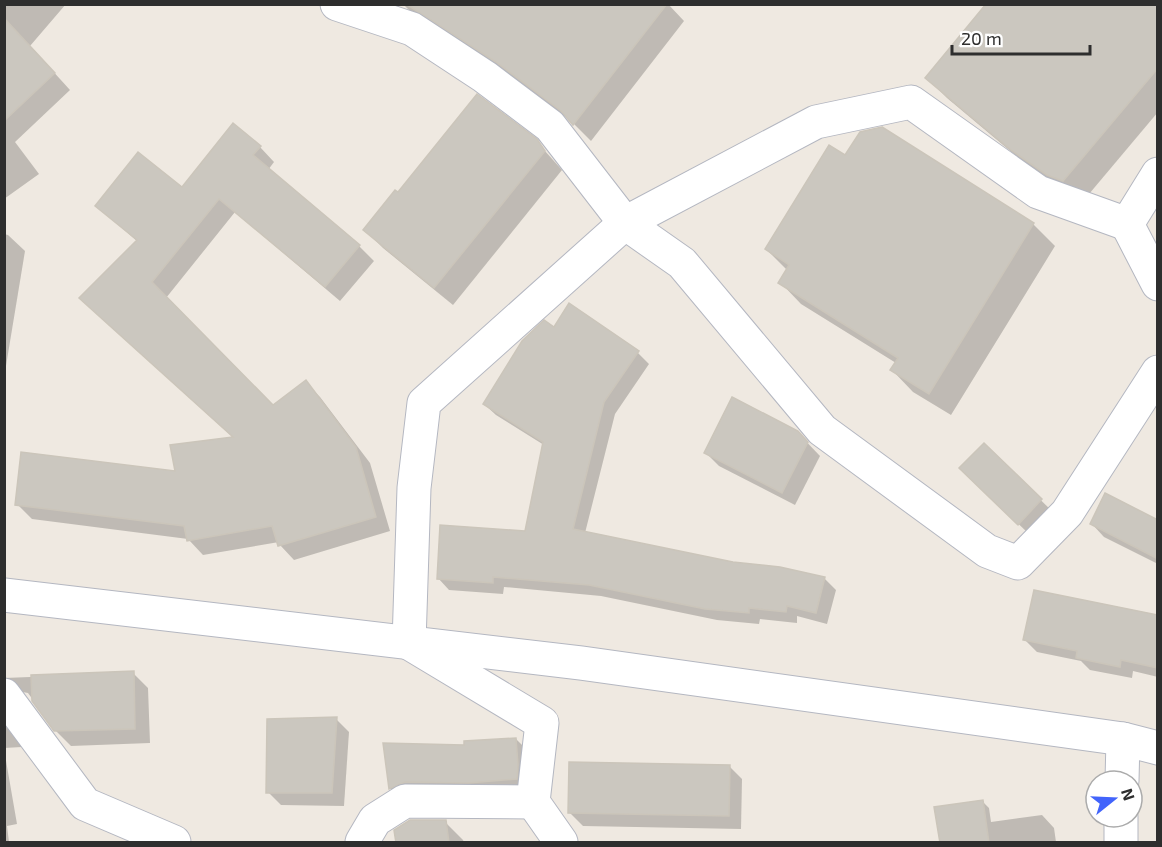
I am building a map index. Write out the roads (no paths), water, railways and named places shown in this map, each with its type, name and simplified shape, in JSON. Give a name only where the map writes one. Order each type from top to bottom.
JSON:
[{"type":"street","points":[[337,4],[412,29],[485,77],[550,126],[625,223],[682,263],[822,430],[987,552],[1018,563],[1067,513],[1158,372]]},
{"type":"street","points":[[409,643],[414,488],[424,403],[625,223],[816,122],[911,102],[1038,192],[1127,224],[1158,284]]},
{"type":"street","points":[[1127,224],[1158,174]]},
{"type":"street","points":[[4,595],[581,663],[1123,739],[1158,748]]},
{"type":"street","points":[[409,643],[542,723],[533,802],[561,843]]},
{"type":"street","points":[[4,695],[85,804],[174,843]]},
{"type":"street","points":[[1122,769],[1123,739]]},
{"type":"street","points":[[362,843],[375,820],[405,801],[533,802]]}]
